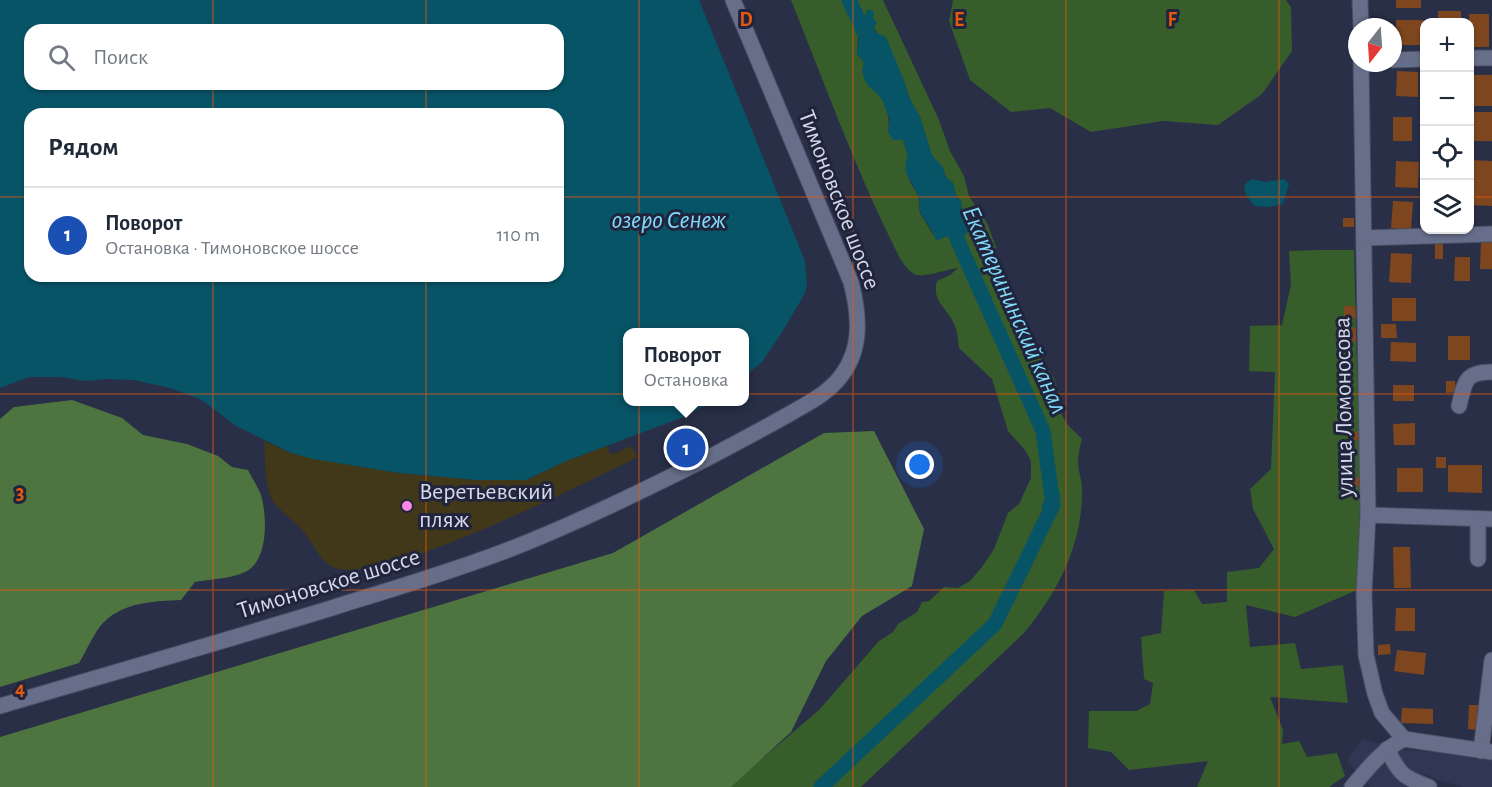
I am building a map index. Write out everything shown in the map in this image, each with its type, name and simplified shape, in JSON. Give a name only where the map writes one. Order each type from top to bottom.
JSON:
[{"type":"street","name":"Тимоновское шоссе","points":[[0,706],[265,629],[429,578],[510,549],[617,504],[724,450],[818,397],[836,382],[854,353],[858,336],[857,304],[851,282],[733,0]]},
{"type":"street","points":[[1360,0],[1360,18]]},
{"type":"street","points":[[1474,58],[1492,58]]},
{"type":"street","points":[[1402,60],[1420,59]]},
{"type":"street","name":"улица Ломоносова","points":[[1361,72],[1368,515],[1364,593],[1366,655],[1382,713],[1404,739]]},
{"type":"street","points":[[1364,238],[1492,234]]},
{"type":"street","points":[[1460,406],[1466,381],[1471,375],[1492,372]]},
{"type":"street","points":[[1368,515],[1485,520],[1478,559]]},
{"type":"street","points":[[1352,787],[1375,759],[1404,739],[1487,752],[1492,660]]},
{"type":"street","points":[[1387,749],[1397,768],[1408,780],[1429,787]]},
{"type":"shaded area","points":[[1363,739],[1400,750],[1435,752],[1492,761],[1492,787],[1463,787],[1425,774],[1424,787],[1370,787],[1347,761]]},
{"type":"green space","points":[[791,0],[883,0],[939,120],[950,151],[964,176],[969,196],[987,223],[996,247],[992,264],[998,280],[1033,336],[1034,348],[1054,378],[1059,394],[1059,410],[1067,424],[1082,439],[1078,462],[1082,486],[1078,529],[1066,566],[1048,601],[1024,633],[861,787],[729,787],[819,710],[879,641],[893,632],[898,624],[917,612],[922,602],[929,601],[944,587],[958,588],[970,581],[994,549],[1008,513],[1019,504],[1031,478],[1031,461],[1025,450],[1008,431],[992,379],[959,348],[957,331],[939,301],[937,281],[958,268],[929,275],[918,275],[909,270],[902,261],[861,175]],"holes":[[[861,18],[874,28],[903,78],[910,99],[920,117],[932,156],[942,166],[946,177],[953,183],[956,196],[961,201],[962,213],[968,225],[954,237],[947,236],[939,239],[932,233],[920,213],[918,195],[909,180],[908,156],[903,140],[888,132],[889,119],[886,107],[865,79],[864,62],[857,54],[859,22]]]},
{"type":"green space","points":[[953,0],[1286,0],[1291,7],[1292,51],[1262,94],[1218,125],[1163,121],[1091,132],[1050,108],[1011,112],[970,80],[949,21]]},
{"type":"green space","points":[[1354,250],[1357,369],[1362,440],[1357,590],[1295,617],[1246,605],[1250,647],[1295,643],[1301,669],[1343,665],[1348,703],[1270,697],[1283,730],[1282,744],[1299,741],[1307,757],[1337,753],[1345,776],[1329,787],[1197,787],[1208,761],[1129,770],[1111,752],[1088,748],[1089,711],[1136,711],[1150,704],[1153,683],[1144,679],[1141,637],[1161,633],[1164,591],[1194,590],[1202,604],[1227,602],[1227,572],[1259,568],[1274,549],[1253,509],[1250,489],[1271,469],[1275,372],[1249,371],[1250,326],[1282,325],[1291,285],[1289,251]]},
{"type":"green space","points":[[72,400],[122,418],[143,435],[187,444],[218,456],[232,467],[248,470],[260,492],[263,504],[265,526],[262,548],[253,566],[245,572],[195,582],[181,600],[140,604],[112,615],[97,631],[79,663],[0,687],[0,419],[14,407]]},
{"type":"green space","points":[[874,431],[924,529],[912,586],[862,616],[826,661],[791,732],[731,787],[0,787],[0,737],[613,553],[824,433]]},
{"type":"sand","name":"Веретьевский пляж","points":[[264,441],[291,453],[345,464],[399,473],[476,480],[526,480],[564,462],[607,446],[611,455],[631,446],[638,457],[484,529],[393,562],[357,570],[333,567],[328,564],[305,533],[272,500],[267,480]]},
{"type":"water","name":"озеро Сенеж","points":[[0,0],[699,0],[805,261],[807,285],[804,295],[762,362],[749,373],[749,328],[623,328],[623,406],[704,406],[686,416],[564,462],[526,480],[476,480],[399,473],[313,459],[291,453],[236,426],[202,400],[170,388],[134,380],[85,381],[60,377],[29,377],[0,388]]},
{"type":"water","points":[[867,10],[872,10],[874,13],[873,19],[877,23],[874,28],[875,32],[886,37],[910,99],[920,117],[932,155],[942,166],[946,177],[953,183],[956,196],[961,201],[962,213],[968,225],[968,232],[962,238],[947,236],[936,241],[922,216],[916,190],[906,173],[908,156],[903,140],[893,140],[888,132],[890,120],[882,99],[866,83],[862,71],[864,62],[857,54],[859,37],[856,31],[860,18],[864,19]]},
{"type":"water","points":[[1252,179],[1265,182],[1284,179],[1289,184],[1283,204],[1269,207],[1254,206],[1246,195],[1244,185]]},
{"type":"water","points":[[1055,485],[1060,494],[1052,507],[1054,516],[1050,522],[1046,522],[1041,517],[1044,509],[1041,506],[1046,498],[1046,488]]},
{"type":"building","points":[[1396,0],[1421,0],[1421,8],[1396,8]]},
{"type":"building","points":[[1438,11],[1461,11],[1461,18],[1438,18]]},
{"type":"building","points":[[1469,14],[1489,14],[1489,47],[1474,47],[1474,18],[1469,18]]},
{"type":"building","points":[[1402,20],[1420,20],[1420,45],[1402,45]]},
{"type":"building","points":[[1397,72],[1418,72],[1418,97],[1396,96]]},
{"type":"building","points":[[1474,75],[1492,75],[1492,106],[1474,106]]},
{"type":"building","points":[[1474,112],[1492,112],[1492,141],[1474,141]]},
{"type":"building","points":[[1393,117],[1412,117],[1412,141],[1393,141]]},
{"type":"building","points":[[1474,160],[1492,161],[1492,206],[1474,205]]},
{"type":"building","points":[[1396,161],[1419,162],[1418,188],[1395,187]]},
{"type":"building","points":[[1393,201],[1413,202],[1411,230],[1391,228]]},
{"type":"building","points":[[1343,218],[1354,218],[1354,227],[1343,227]]},
{"type":"building","points":[[1481,240],[1492,240],[1492,269],[1480,269]]},
{"type":"building","points":[[1435,241],[1443,241],[1443,259],[1435,259]]},
{"type":"building","points":[[1391,253],[1412,254],[1411,283],[1389,282]]},
{"type":"building","points":[[1455,257],[1470,257],[1470,281],[1454,281]]},
{"type":"building","points":[[1392,298],[1416,298],[1416,321],[1392,321]]},
{"type":"building","points":[[1344,306],[1355,306],[1356,318],[1344,319]]},
{"type":"building","points":[[1381,324],[1396,324],[1397,338],[1381,338]]},
{"type":"building","points":[[1344,328],[1356,328],[1356,342],[1344,342]]},
{"type":"building","points":[[1448,336],[1470,336],[1470,360],[1448,360]]},
{"type":"building","points":[[1391,342],[1416,343],[1416,362],[1390,361]]},
{"type":"building","points":[[1446,381],[1455,381],[1456,392],[1446,393]]},
{"type":"building","points":[[1393,385],[1414,385],[1414,401],[1393,401]]},
{"type":"building","points":[[1415,423],[1415,445],[1394,445],[1393,424]]},
{"type":"building","points":[[1362,431],[1362,440],[1349,441],[1349,432]]},
{"type":"building","points":[[1436,457],[1446,457],[1446,468],[1436,468]]},
{"type":"building","points":[[1448,465],[1482,465],[1482,493],[1448,492]]},
{"type":"building","points":[[1397,468],[1423,468],[1423,492],[1397,492]]},
{"type":"building","points":[[1362,477],[1363,486],[1350,487],[1349,478]]},
{"type":"building","points":[[1393,547],[1410,547],[1411,588],[1394,588]]},
{"type":"building","points":[[1396,608],[1415,608],[1415,631],[1395,631]]},
{"type":"building","points":[[1390,644],[1391,654],[1378,655],[1378,645]]},
{"type":"building","points":[[1397,650],[1426,653],[1424,675],[1394,671]]},
{"type":"building","points":[[1469,705],[1478,705],[1477,730],[1468,729]]},
{"type":"building","points":[[1402,708],[1433,709],[1433,724],[1401,723]]},
{"type":"waterway","name":"Екатерининский канал","points":[[849,0],[867,38]]},
{"type":"waterway","name":"Екатерининский канал","points":[[821,787],[995,624],[1053,505],[1043,431],[948,219]]},
{"type":"place","name":"Поворот","points":[[686,448]]},
{"type":"place","name":"Веретьевский пляж","points":[[407,506]]}]
